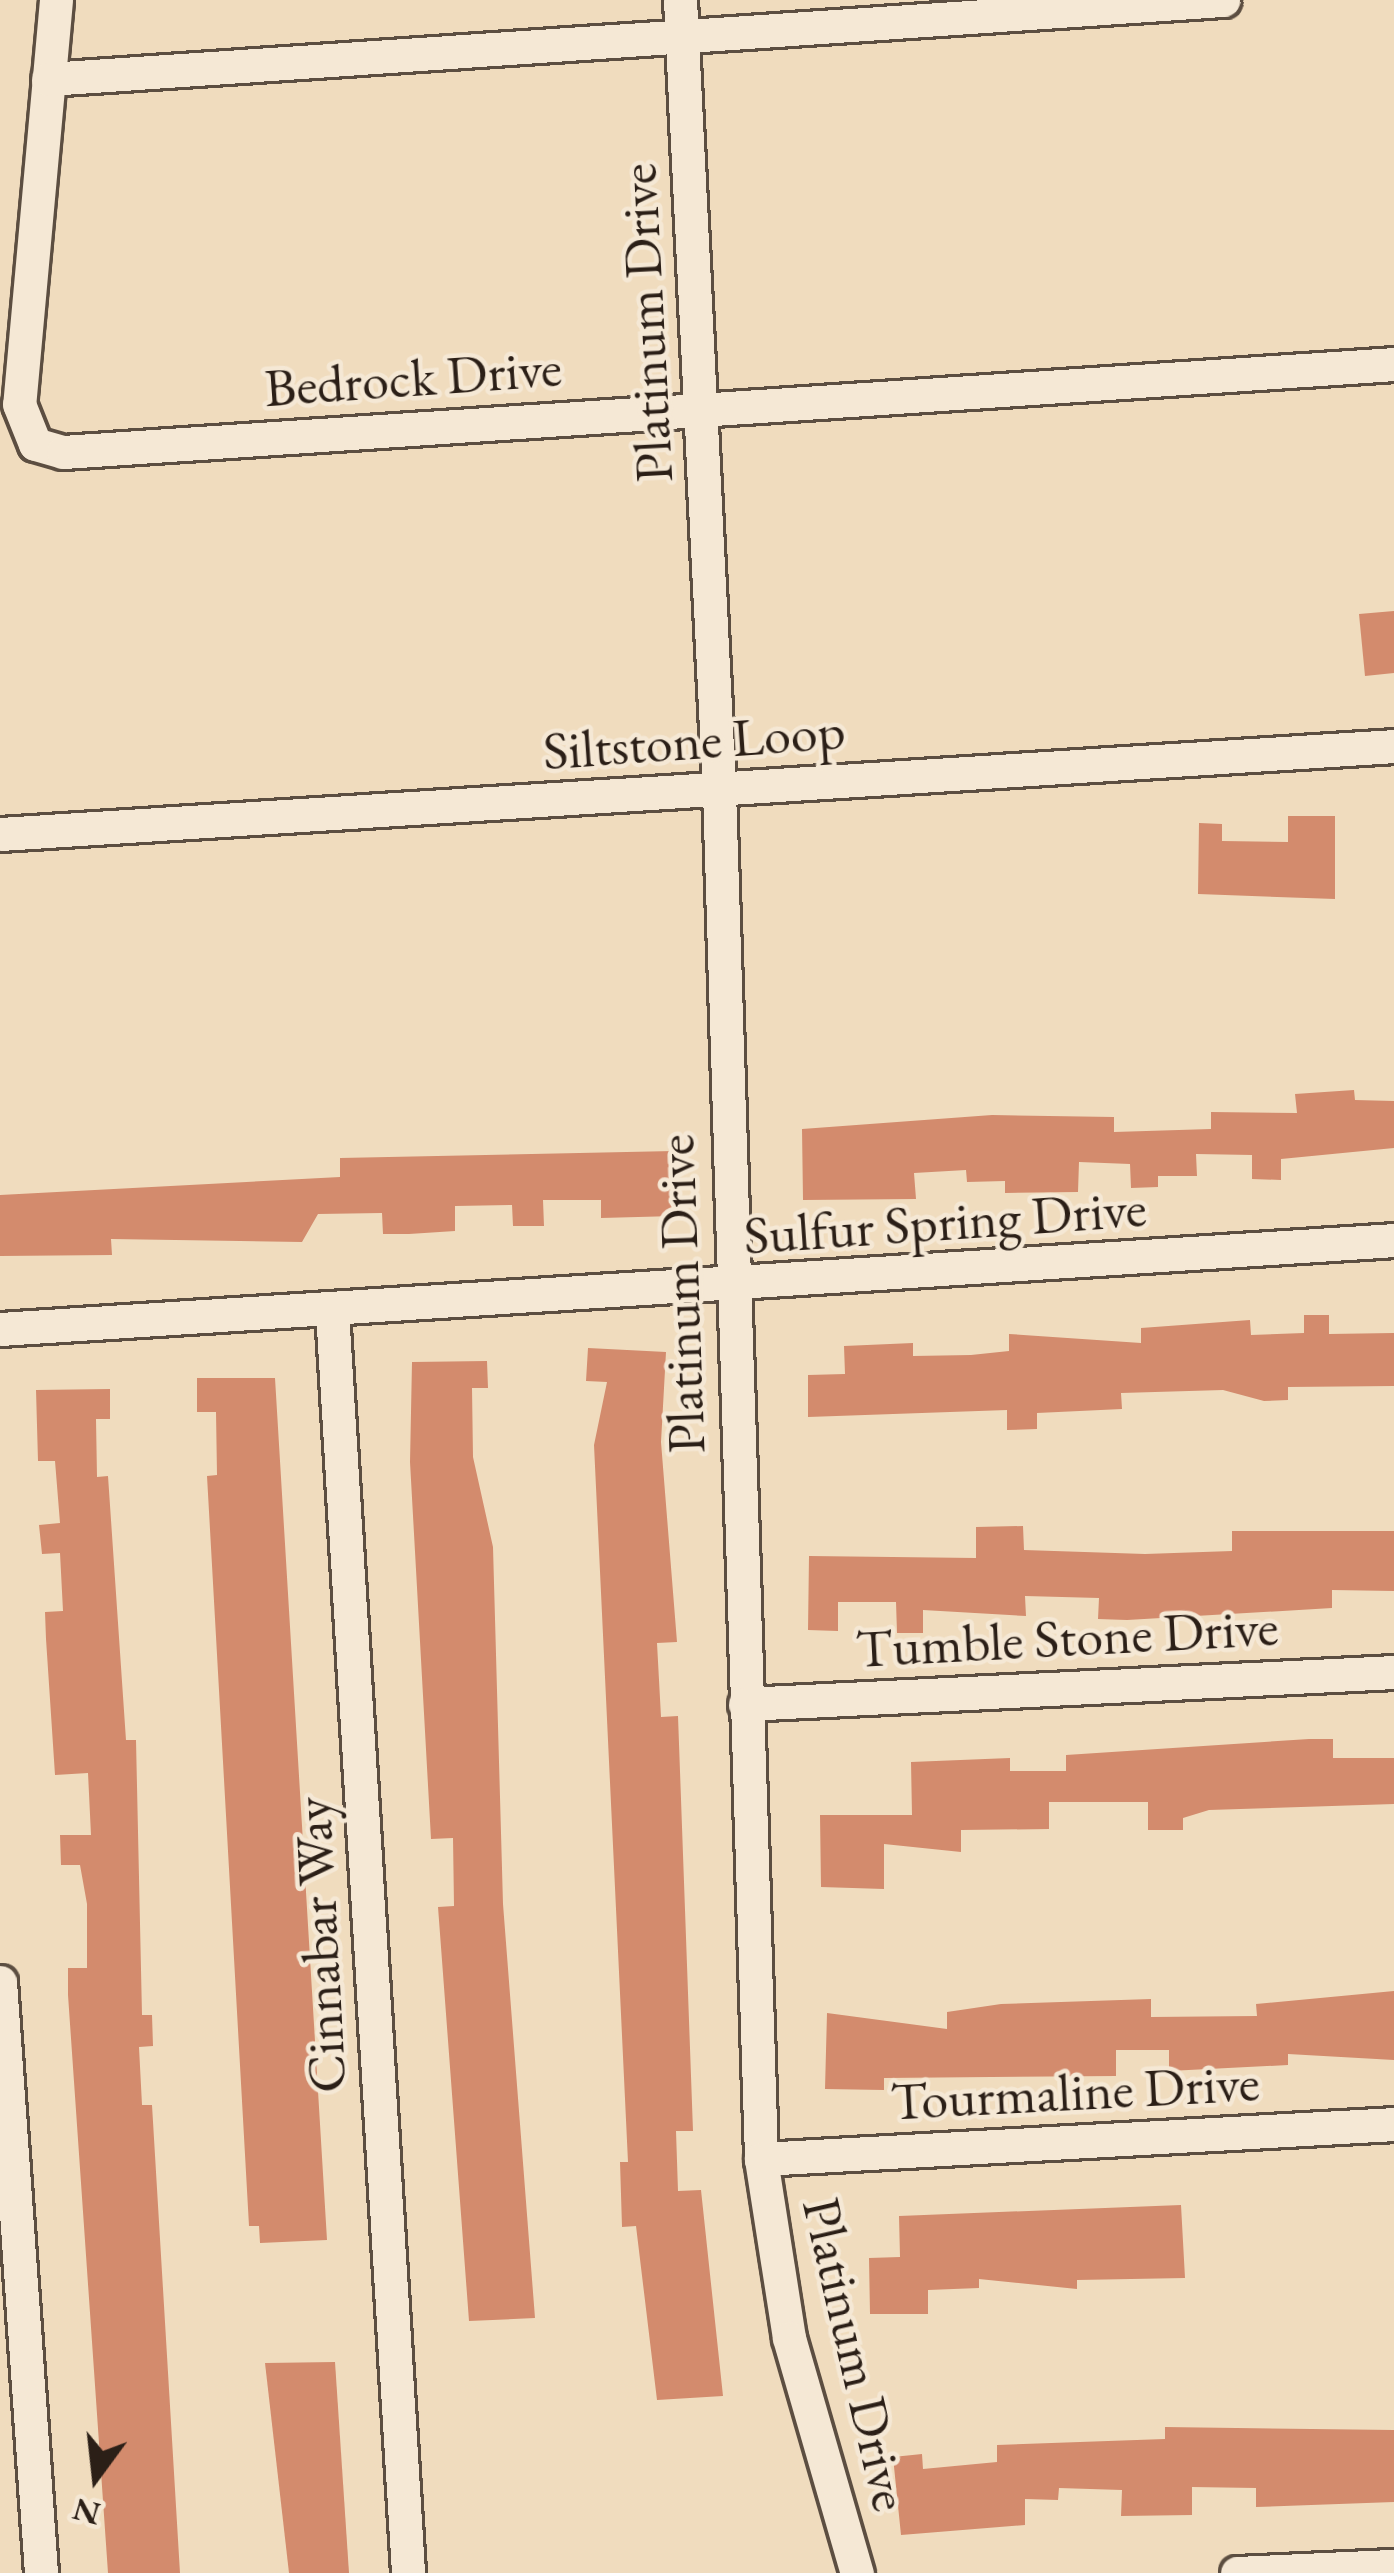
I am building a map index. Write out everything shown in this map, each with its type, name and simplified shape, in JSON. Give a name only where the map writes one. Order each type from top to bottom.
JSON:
[{"type":"street","name":"Bedrock Drive","points":[[56,0],[19,404],[34,444],[63,452],[1394,364]]},
{"type":"street","points":[[48,79],[681,16],[1223,0]]},
{"type":"street","name":"Platinum Drive","points":[[681,16],[718,790],[729,1287],[761,2159],[789,2338],[857,2573]]},
{"type":"street","name":"Siltstone Loop","points":[[0,834],[1394,746]]},
{"type":"street","name":"Sulfur Spring Drive","points":[[0,1329],[729,1287],[1394,1240]]},
{"type":"street","name":"Cinnabar Way","points":[[332,1311],[408,2573]]},
{"type":"street","name":"Tumble Stone Drive","points":[[746,1704],[1394,1672]]},
{"type":"street","points":[[0,1982],[41,2573]]},
{"type":"street","name":"Tourmaline Drive","points":[[761,2159],[1394,2124]]},
{"type":"street","points":[[1237,2573],[1394,2566]]},
{"type":"building","points":[[1394,611],[1394,673],[1365,676],[1359,614]]},
{"type":"building","points":[[1288,816],[1335,816],[1335,899],[1198,894],[1199,823],[1222,824],[1222,841],[1288,842]]},
{"type":"building","points":[[1354,1090],[1355,1100],[1394,1101],[1394,1148],[1281,1159],[1281,1180],[1252,1179],[1252,1155],[1196,1154],[1197,1176],[1158,1176],[1158,1187],[1131,1188],[1130,1164],[1079,1162],[1078,1192],[1005,1193],[1005,1181],[967,1182],[966,1170],[914,1173],[916,1199],[803,1200],[802,1129],[992,1115],[1114,1117],[1114,1132],[1211,1129],[1211,1112],[1297,1113],[1295,1094]]},
{"type":"building","points":[[674,1151],[675,1216],[601,1218],[601,1200],[543,1200],[544,1226],[513,1226],[512,1205],[455,1206],[455,1231],[383,1234],[382,1213],[318,1214],[302,1242],[111,1239],[112,1255],[0,1256],[0,1195],[340,1177],[340,1158]]},
{"type":"building","points":[[1304,1315],[1329,1315],[1329,1334],[1394,1333],[1394,1386],[1288,1387],[1288,1400],[1264,1401],[1223,1390],[1121,1393],[1122,1409],[1037,1413],[1037,1429],[1007,1430],[1007,1410],[808,1417],[808,1375],[845,1374],[844,1346],[913,1343],[913,1356],[971,1355],[1009,1351],[1009,1334],[1141,1343],[1141,1328],[1250,1320],[1251,1335],[1304,1333]]},
{"type":"building","points":[[588,1348],[666,1352],[661,1442],[677,1642],[657,1643],[661,1717],[678,1716],[693,2131],[676,2131],[678,2191],[701,2190],[723,2396],[657,2400],[636,2226],[622,2227],[620,2162],[628,2162],[594,1445],[607,1382],[586,1381]]},
{"type":"building","points":[[487,1361],[488,1388],[472,1388],[473,1457],[493,1547],[503,1904],[535,2318],[469,2321],[438,1907],[454,1906],[453,1838],[431,1839],[410,1462],[412,1362]]},
{"type":"building","points":[[197,1378],[275,1378],[327,2240],[260,2243],[259,2226],[249,2226],[207,1476],[217,1475],[216,1412],[197,1412]]},
{"type":"building","points":[[110,1389],[110,1419],[96,1419],[97,1477],[108,1476],[126,1740],[136,1740],[142,2015],[152,2015],[153,2046],[139,2047],[142,2105],[152,2105],[180,2573],[108,2573],[68,1995],[68,1968],[87,1968],[87,1904],[80,1865],[61,1865],[60,1835],[91,1835],[88,1773],[55,1775],[45,1612],[63,1611],[60,1553],[42,1554],[39,1525],[60,1523],[55,1461],[38,1461],[36,1390]]},
{"type":"building","points":[[1023,1526],[1024,1550],[1145,1554],[1232,1551],[1232,1531],[1394,1531],[1394,1591],[1332,1590],[1332,1608],[1127,1620],[1098,1619],[1099,1598],[1025,1596],[1026,1616],[923,1610],[923,1633],[897,1633],[896,1602],[838,1602],[838,1631],[808,1630],[809,1556],[976,1558],[976,1527]]},
{"type":"building","points":[[1333,1739],[1333,1758],[1394,1758],[1394,1804],[1209,1810],[1183,1818],[1183,1830],[1148,1830],[1148,1802],[1049,1802],[1049,1829],[961,1830],[961,1852],[884,1844],[884,1889],[821,1887],[820,1815],[912,1815],[911,1762],[1010,1758],[1010,1771],[1066,1771],[1066,1755]]},
{"type":"building","points":[[1394,1991],[1394,2060],[1288,2054],[1288,2065],[1169,2071],[1169,2050],[1116,2050],[1116,2076],[884,2078],[884,2090],[825,2089],[827,2013],[947,2029],[947,2012],[1001,2004],[1151,1999],[1151,2017],[1257,2016],[1256,2004]]},
{"type":"building","points":[[1181,2205],[1185,2278],[1077,2280],[1077,2289],[979,2279],[979,2288],[928,2290],[928,2314],[870,2314],[869,2258],[900,2257],[899,2216]]},
{"type":"building","points":[[335,2362],[349,2573],[289,2573],[265,2363]]},
{"type":"building","points":[[1165,2427],[1394,2430],[1394,2502],[1256,2507],[1256,2488],[1192,2487],[1192,2515],[1121,2516],[1122,2490],[1059,2488],[1058,2500],[1025,2499],[1025,2525],[901,2535],[893,2457],[922,2454],[923,2469],[997,2462],[997,2445],[1165,2439]]}]
